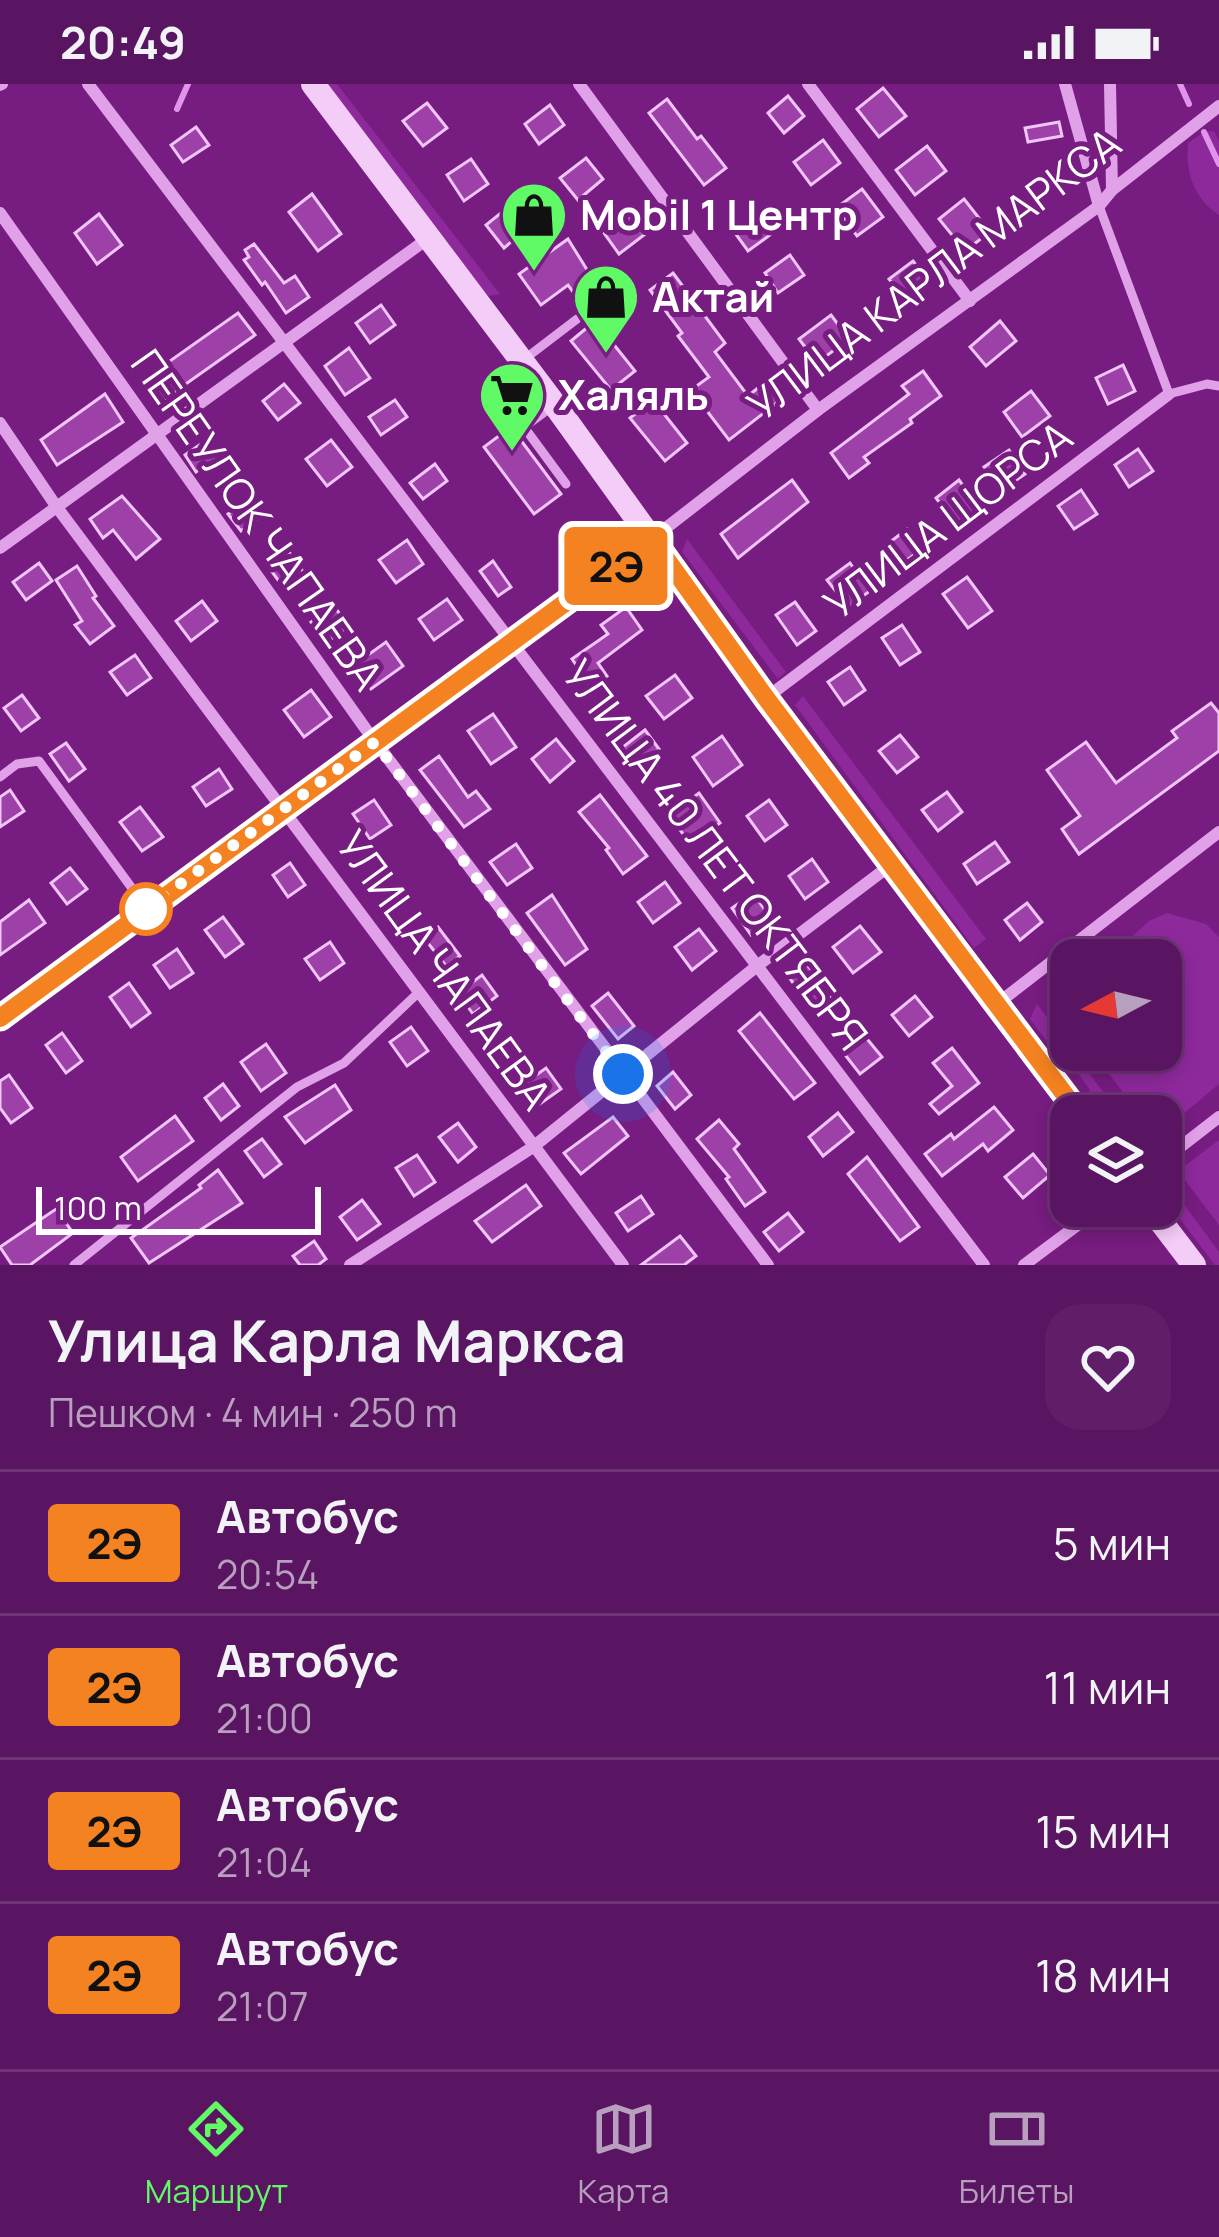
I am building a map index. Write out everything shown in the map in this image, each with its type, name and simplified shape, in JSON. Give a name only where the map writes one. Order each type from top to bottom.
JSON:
[{"type":"street","name":"УЛИЦА 40 ЛЕТ ОКТЯБРЯ","points":[[88,84],[984,1265]]},
{"type":"street","points":[[313,84],[1066,1095]]},
{"type":"street","points":[[579,84],[818,410]]},
{"type":"street","points":[[808,84],[970,301]]},
{"type":"street","points":[[1065,84],[1099,206]]},
{"type":"street","points":[[1110,84],[1112,190]]},
{"type":"street","name":"УЛИЦА КАРЛА МАРКСА","points":[[0,1018],[1099,206],[1112,190],[1219,106]]},
{"type":"street","name":"ПЕРЕУЛОК ЧАПАЕВА","points":[[0,213],[375,742],[767,1265]]},
{"type":"street","points":[[0,548],[430,237]]},
{"type":"street","name":"УЛИЦА ЩОРСА","points":[[766,698],[1169,394]]},
{"type":"street","name":"УЛИЦА ЧАПАЕВА","points":[[0,423],[56,506],[622,1265]]},
{"type":"street","points":[[997,1004],[1219,832]]},
{"type":"street","points":[[350,1265],[533,1147],[892,864]]},
{"type":"street","points":[[1182,1146],[1219,1117]]},
{"type":"street","points":[[1024,1265],[1075,1227]]},
{"type":"street","points":[[1165,1227],[1194,1265]]},
{"type":"lane","points":[[1099,206],[1169,394],[1207,384],[1219,386]]},
{"type":"lane","points":[[522,361],[577,319]]},
{"type":"lane","points":[[555,404],[524,427],[566,484]]},
{"type":"lane","points":[[0,776],[17,764],[39,761],[146,908]]},
{"type":"lane","points":[[74,1265],[297,1087],[344,1063],[418,993]]},
{"type":"shaded area","points":[[324,84],[337,84],[500,294],[488,296]]},
{"type":"shaded area","points":[[1214,131],[1219,141],[1219,215],[1197,193],[1188,164],[1188,143]]},
{"type":"shaded area","points":[[687,539],[786,672],[778,679],[682,552]]},
{"type":"shaded area","points":[[803,696],[986,939],[974,948],[795,705]]},
{"type":"shaded area","points":[[1167,913],[1206,924],[1219,937],[1219,1084],[1182,1115],[1182,1095],[1125,1095],[1107,1071],[1182,1071],[1182,939],[1130,939],[1149,921]]},
{"type":"shaded area","points":[[1037,1004],[1050,1021],[1050,1045],[1030,1019]]},
{"type":"shaded area","points":[[1076,1071],[1087,1071],[1105,1095],[1087,1095],[1090,1090]]},
{"type":"shaded area","points":[[1219,1140],[1219,1225],[1182,1176],[1182,1168]]},
{"type":"shaded area","points":[[1182,1201],[1219,1252],[1219,1265],[1182,1222]]},
{"type":"building","points":[[883,88],[906,116],[879,137],[857,109]]},
{"type":"building","points":[[788,96],[804,116],[784,133],[768,113]]},
{"type":"building","points":[[667,99],[726,168],[704,185],[649,113]]},
{"type":"building","points":[[427,103],[447,128],[423,146],[403,121]]},
{"type":"building","points":[[550,105],[564,125],[539,144],[525,124]]},
{"type":"building","points":[[1059,122],[1062,136],[1028,142],[1025,128]]},
{"type":"building","points":[[196,127],[209,145],[183,162],[171,145]]},
{"type":"building","points":[[823,140],[840,163],[811,185],[794,162]]},
{"type":"building","points":[[927,146],[946,171],[915,195],[896,170]]},
{"type":"building","points":[[586,158],[603,179],[578,200],[560,178]]},
{"type":"building","points":[[471,159],[488,184],[464,201],[447,175]]},
{"type":"building","points":[[862,189],[883,217],[857,236],[836,208]]},
{"type":"building","points":[[312,194],[341,234],[318,251],[289,212]]},
{"type":"building","points":[[964,199],[990,232],[965,251],[939,219]]},
{"type":"building","points":[[512,204],[530,226],[504,248],[486,225]]},
{"type":"building","points":[[99,214],[122,245],[97,264],[75,233]]},
{"type":"building","points":[[628,214],[644,235],[619,254],[604,233]]},
{"type":"building","points":[[757,217],[770,235],[748,251],[735,233]]},
{"type":"building","points":[[568,239],[607,302],[590,315],[568,285],[541,305],[519,274]]},
{"type":"building","points":[[254,244],[284,283],[295,276],[309,297],[286,313],[244,260],[249,257],[245,250]]},
{"type":"building","points":[[790,255],[804,275],[778,293],[765,273]]},
{"type":"building","points":[[913,261],[929,283],[906,301],[889,279]]},
{"type":"building","points":[[673,273],[725,343],[715,352],[748,396],[769,379],[783,398],[729,440],[691,390],[709,377],[650,290]]},
{"type":"building","points":[[381,305],[395,325],[370,343],[356,323]]},
{"type":"building","points":[[238,313],[255,335],[166,398],[150,375]]},
{"type":"building","points":[[831,315],[849,339],[817,363],[799,339]]},
{"type":"building","points":[[595,321],[635,371],[611,390],[571,341]]},
{"type":"building","points":[[1000,321],[1016,341],[986,366],[970,347]]},
{"type":"building","points":[[349,348],[370,378],[345,395],[325,366]]},
{"type":"building","points":[[1123,365],[1135,391],[1108,404],[1096,378]]},
{"type":"building","points":[[923,371],[941,396],[864,457],[869,463],[849,478],[831,453],[909,394],[902,386]]},
{"type":"building","points":[[284,384],[300,403],[278,420],[263,401]]},
{"type":"building","points":[[1031,391],[1050,416],[1022,437],[1004,412]]},
{"type":"building","points":[[105,394],[123,422],[57,465],[41,440]]},
{"type":"building","points":[[395,400],[407,417],[381,435],[369,417]]},
{"type":"building","points":[[653,400],[687,443],[665,461],[630,418]]},
{"type":"building","points":[[511,427],[561,494],[534,514],[484,447]]},
{"type":"building","points":[[208,439],[220,456],[196,472],[185,455]]},
{"type":"building","points":[[331,440],[352,467],[327,486],[306,459]]},
{"type":"building","points":[[1138,449],[1153,471],[1129,487],[1115,465]]},
{"type":"building","points":[[1009,450],[1025,474],[1000,491],[984,467]]},
{"type":"building","points":[[435,464],[447,481],[423,499],[410,483]]},
{"type":"building","points":[[792,480],[808,502],[738,558],[721,534]]},
{"type":"building","points":[[959,480],[980,509],[957,526],[936,498]]},
{"type":"building","points":[[1081,490],[1097,514],[1074,529],[1058,506]]},
{"type":"building","points":[[122,496],[160,539],[136,559],[113,530],[103,538],[90,519]]},
{"type":"building","points":[[252,496],[265,513],[241,531],[228,514]]},
{"type":"building","points":[[907,529],[922,549],[896,568],[882,548]]},
{"type":"building","points":[[407,540],[423,564],[396,583],[379,560]]},
{"type":"building","points":[[287,549],[306,576],[286,591],[267,565]]},
{"type":"building","points":[[493,561],[511,587],[498,596],[480,571]]},
{"type":"building","points":[[39,563],[52,581],[26,600],[13,582]]},
{"type":"building","points":[[850,563],[870,591],[848,607],[827,580]]},
{"type":"building","points":[[77,566],[114,626],[90,644],[75,625],[82,621],[56,580]]},
{"type":"building","points":[[967,577],[992,611],[968,628],[943,594]]},
{"type":"building","points":[[447,599],[462,620],[434,640],[419,619]]},
{"type":"building","points":[[202,601],[217,621],[191,641],[176,621]]},
{"type":"building","points":[[795,602],[816,631],[797,645],[776,615]]},
{"type":"building","points":[[333,605],[349,626],[326,643],[311,622]]},
{"type":"building","points":[[626,607],[642,630],[598,663],[607,676],[591,687],[572,659],[608,634],[601,625]]},
{"type":"building","points":[[902,625],[920,652],[900,665],[882,638]]},
{"type":"building","points":[[386,642],[403,666],[371,689],[354,665]]},
{"type":"building","points":[[135,655],[151,678],[127,695],[110,672]]},
{"type":"building","points":[[850,667],[865,690],[844,705],[828,682]]},
{"type":"building","points":[[675,675],[692,698],[664,719],[646,696]]},
{"type":"building","points":[[311,690],[331,717],[304,737],[284,710]]},
{"type":"building","points":[[22,695],[39,718],[21,731],[4,708]]},
{"type":"building","points":[[1211,703],[1219,713],[1219,751],[1079,854],[1062,829],[1080,816],[1047,770],[1086,742],[1116,783],[1177,738],[1172,731]]},
{"type":"building","points":[[493,714],[516,747],[491,764],[468,731]]},
{"type":"building","points":[[645,730],[659,749],[637,766],[623,747]]},
{"type":"building","points":[[900,735],[918,757],[897,773],[879,751]]},
{"type":"building","points":[[722,736],[742,765],[713,786],[693,757]]},
{"type":"building","points":[[556,739],[574,761],[550,782],[532,759]]},
{"type":"building","points":[[66,743],[85,769],[69,781],[50,754]]},
{"type":"building","points":[[439,756],[468,797],[476,791],[490,809],[464,827],[420,770]]},
{"type":"building","points":[[219,769],[232,789],[206,806],[193,787]]},
{"type":"building","points":[[10,790],[24,811],[0,827],[0,797]]},
{"type":"building","points":[[947,792],[962,812],[938,831],[922,810]]},
{"type":"building","points":[[699,793],[720,823],[691,845],[669,815]]},
{"type":"building","points":[[600,795],[647,856],[623,874],[609,848],[579,812]]},
{"type":"building","points":[[374,800],[391,825],[370,839],[353,814]]},
{"type":"building","points":[[769,800],[787,825],[765,841],[747,816]]},
{"type":"building","points":[[140,807],[163,837],[142,851],[120,822]]},
{"type":"building","points":[[995,842],[1009,862],[977,884],[964,864]]},
{"type":"building","points":[[516,844],[532,868],[507,885],[490,862]]},
{"type":"building","points":[[812,859],[828,882],[805,899],[789,876]]},
{"type":"building","points":[[290,863],[305,885],[288,897],[273,875]]},
{"type":"building","points":[[70,868],[87,889],[67,904],[51,883]]},
{"type":"building","points":[[665,882],[680,903],[653,923],[638,902]]},
{"type":"building","points":[[753,893],[772,920],[751,935],[732,908]]},
{"type":"building","points":[[552,895],[587,949],[565,965],[527,913]]},
{"type":"building","points":[[29,900],[45,923],[0,955],[0,922]]},
{"type":"building","points":[[1027,903],[1042,922],[1020,940],[1005,920]]},
{"type":"building","points":[[223,917],[243,944],[225,957],[205,930]]},
{"type":"building","points":[[860,926],[881,952],[853,973],[833,947]]},
{"type":"building","points":[[438,927],[460,956],[446,966],[424,938]]},
{"type":"building","points":[[699,929],[716,951],[692,970],[675,947]]},
{"type":"building","points":[[330,942],[344,963],[320,980],[305,959]]},
{"type":"building","points":[[177,949],[193,973],[170,988],[154,965]]},
{"type":"building","points":[[806,963],[832,997],[814,1011],[788,976]]},
{"type":"building","points":[[482,975],[497,996],[473,1014],[458,993]]},
{"type":"building","points":[[129,983],[150,1013],[131,1027],[110,997]]},
{"type":"building","points":[[608,993],[634,1026],[618,1039],[592,1006]]},
{"type":"building","points":[[915,996],[932,1017],[909,1036],[892,1015]]},
{"type":"building","points":[[760,1013],[815,1083],[794,1099],[739,1031]]},
{"type":"building","points":[[411,1027],[428,1051],[407,1066],[390,1042]]},
{"type":"building","points":[[62,1033],[82,1061],[66,1073],[46,1045]]},
{"type":"building","points":[[863,1034],[882,1057],[860,1074],[842,1051]]},
{"type":"building","points":[[266,1044],[286,1073],[261,1091],[241,1062]]},
{"type":"building","points":[[952,1048],[979,1083],[939,1114],[930,1104],[952,1086],[933,1063]]},
{"type":"building","points":[[546,1068],[561,1089],[537,1106],[522,1085]]},
{"type":"building","points":[[673,1072],[691,1095],[675,1109],[657,1086]]},
{"type":"building","points":[[9,1075],[32,1108],[11,1123],[0,1108],[0,1081]]},
{"type":"building","points":[[223,1084],[239,1106],[221,1120],[205,1098]]},
{"type":"building","points":[[335,1085],[351,1110],[305,1143],[285,1117]]},
{"type":"building","points":[[994,1107],[1013,1130],[988,1151],[983,1144],[942,1176],[925,1154],[951,1134],[954,1139]]},
{"type":"building","points":[[838,1113],[853,1132],[823,1156],[809,1137]]},
{"type":"building","points":[[175,1116],[193,1141],[138,1181],[121,1157]]},
{"type":"building","points":[[613,1117],[628,1136],[581,1174],[564,1153]]},
{"type":"building","points":[[719,1120],[739,1144],[734,1149],[765,1192],[745,1206],[729,1177],[697,1139]]},
{"type":"building","points":[[458,1123],[476,1147],[458,1162],[439,1137]]},
{"type":"building","points":[[262,1139],[281,1164],[264,1177],[245,1151]]},
{"type":"building","points":[[1033,1154],[1050,1175],[1023,1198],[1005,1177]]},
{"type":"building","points":[[417,1155],[435,1182],[414,1196],[396,1168]]},
{"type":"building","points":[[867,1157],[919,1227],[900,1241],[848,1174]]},
{"type":"building","points":[[218,1170],[242,1203],[149,1263],[131,1238],[201,1188]]},
{"type":"building","points":[[526,1185],[541,1206],[492,1242],[475,1221]]},
{"type":"building","points":[[641,1196],[653,1214],[628,1231],[616,1213]]},
{"type":"building","points":[[362,1200],[380,1224],[357,1240],[340,1217]]},
{"type":"building","points":[[56,1209],[73,1233],[30,1265],[12,1265],[0,1247]]},
{"type":"building","points":[[788,1213],[803,1232],[779,1251],[764,1232]]},
{"type":"building","points":[[680,1236],[696,1256],[684,1265],[641,1265]]},
{"type":"building","points":[[314,1241],[326,1259],[318,1265],[300,1265],[293,1256]]},
{"type":"waterway","points":[[177,109],[188,84]]},
{"type":"waterway","points":[[1180,84],[1189,104]]},
{"type":"waterway","points":[[1204,132],[1219,164]]},
{"type":"bus line","name":"2Э","points":[[0,1018],[652,539],[1065,1095]]},
{"type":"place","name":"Mobil 1 Центр","points":[[534,274]]},
{"type":"place","name":"Актай","points":[[606,356]]},
{"type":"place","name":"Халяль","points":[[512,454]]},
{"type":"route","points":[[146,909],[375,742],[623,1074]]}]
